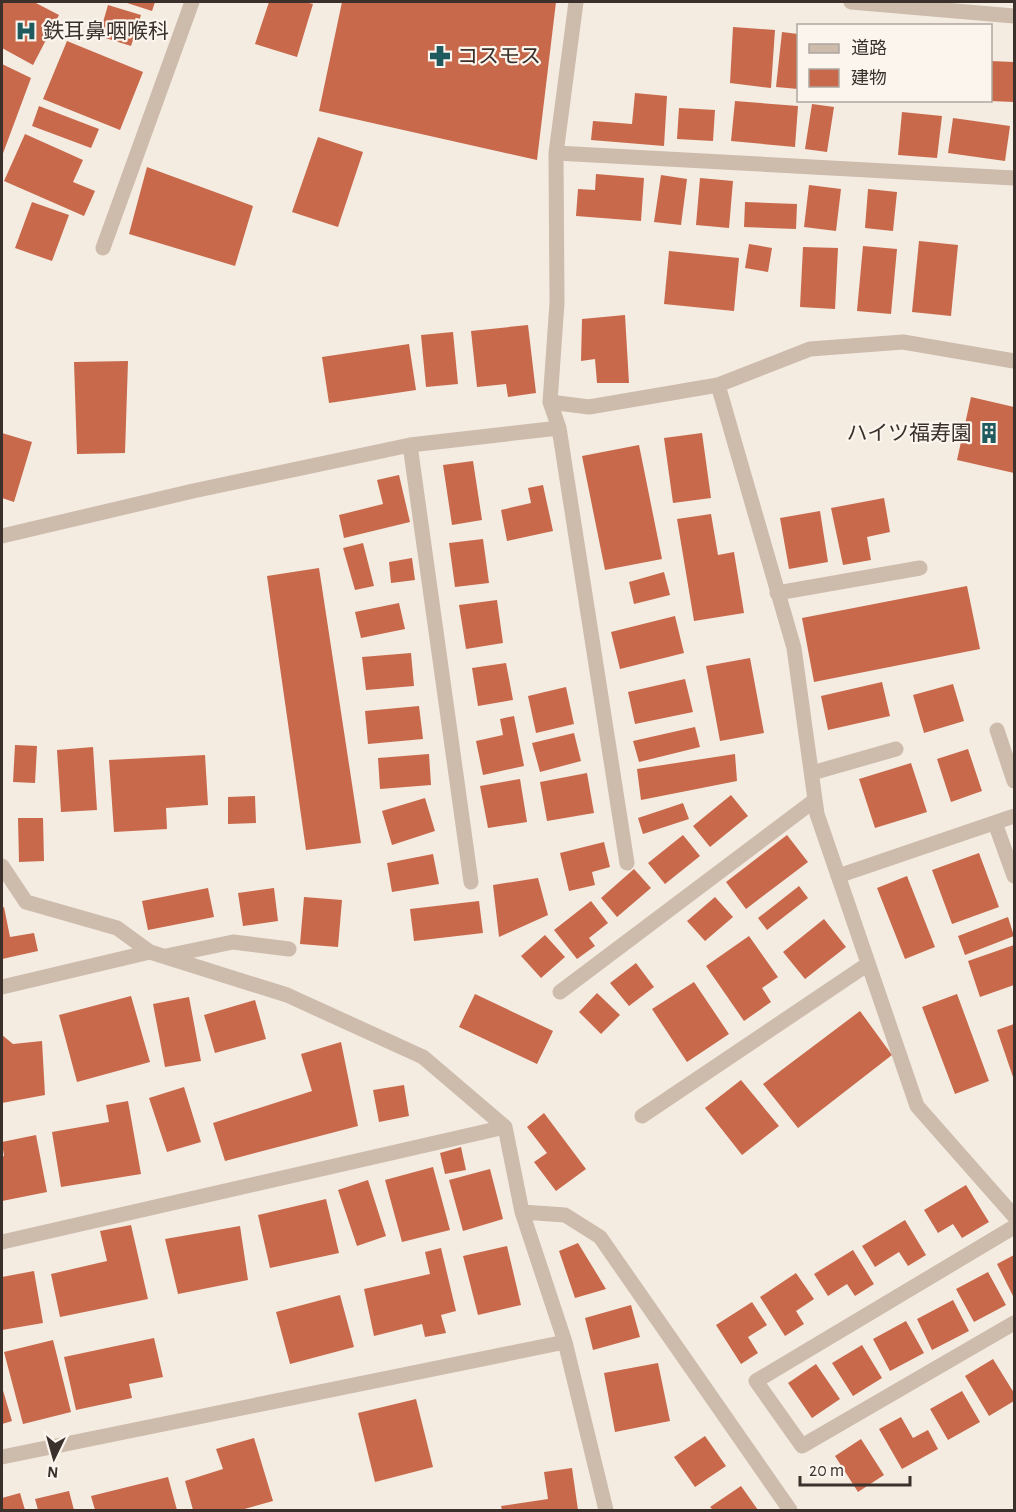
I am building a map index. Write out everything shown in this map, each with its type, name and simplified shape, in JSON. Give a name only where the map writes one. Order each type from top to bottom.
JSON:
[{"type":"street","points":[[102,248],[192,2]]},
{"type":"street","points":[[576,2],[556,153],[556,303],[550,402],[559,428],[627,863]]},
{"type":"street","points":[[851,2],[1014,16]]},
{"type":"street","points":[[556,153],[1014,178]]},
{"type":"street","points":[[550,402],[589,407],[718,385],[810,350],[903,342],[1014,361]]},
{"type":"street","points":[[718,385],[794,648],[817,814],[917,1106],[1014,1216]]},
{"type":"street","points":[[2,536],[193,491],[410,445],[559,428]]},
{"type":"street","points":[[410,445],[471,882]]},
{"type":"street","points":[[777,593],[920,568]]},
{"type":"street","points":[[998,730],[1014,781]]},
{"type":"street","points":[[812,773],[896,749]]},
{"type":"street","points":[[560,992],[815,800]]},
{"type":"street","points":[[838,876],[1014,816]]},
{"type":"street","points":[[995,823],[1014,876]]},
{"type":"street","points":[[2,866],[26,902],[117,928],[156,954],[287,995],[423,1058],[505,1126],[522,1212],[565,1342],[606,1510]]},
{"type":"street","points":[[2,987],[156,954],[233,942],[289,949]]},
{"type":"street","points":[[642,1116],[868,964]]},
{"type":"street","points":[[2,1242],[505,1126]]},
{"type":"street","points":[[522,1212],[566,1215],[600,1237],[790,1510]]},
{"type":"street","points":[[1014,1227],[756,1381],[802,1446],[1014,1323]]},
{"type":"street","points":[[2,1458],[565,1342]]},
{"type":"building","name":"鉄耳鼻咽喉科","points":[[2,2],[34,2],[59,15],[33,65],[2,48]]},
{"type":"building","points":[[124,2],[155,2],[152,11]]},
{"type":"building","points":[[269,2],[313,4],[297,57],[255,44]]},
{"type":"building","name":"コスモス","points":[[342,2],[556,2],[537,160],[319,111]]},
{"type":"building","points":[[108,5],[141,15],[131,46],[99,36]]},
{"type":"building","points":[[733,27],[775,30],[771,88],[730,83]]},
{"type":"building","points":[[782,32],[797,34],[797,89],[776,87]]},
{"type":"building","points":[[67,41],[143,72],[120,130],[43,99]]},
{"type":"building","points":[[992,61],[1014,62],[1014,102],[992,101]]},
{"type":"building","points":[[2,64],[31,78],[2,156]]},
{"type":"building","points":[[635,93],[667,96],[664,146],[591,140],[593,121],[632,124]]},
{"type":"building","points":[[735,101],[798,106],[795,147],[731,141]]},
{"type":"building","points":[[812,104],[834,107],[827,152],[805,149]]},
{"type":"building","points":[[39,106],[99,129],[91,148],[32,126]]},
{"type":"building","points":[[679,108],[715,110],[713,141],[677,139]]},
{"type":"building","points":[[902,112],[942,116],[937,158],[898,155]]},
{"type":"building","points":[[953,118],[1010,126],[1005,161],[948,153]]},
{"type":"building","points":[[25,134],[83,160],[73,182],[95,191],[84,216],[4,181]]},
{"type":"building","points":[[318,137],[363,152],[338,227],[292,212]]},
{"type":"building","points":[[147,167],[253,206],[235,266],[129,234]]},
{"type":"building","points":[[596,174],[644,178],[641,221],[576,216],[578,189],[595,190]]},
{"type":"building","points":[[661,175],[687,179],[681,225],[654,222]]},
{"type":"building","points":[[700,178],[733,181],[729,228],[696,225]]},
{"type":"building","points":[[809,185],[841,189],[836,231],[804,227]]},
{"type":"building","points":[[868,189],[897,192],[893,231],[865,228]]},
{"type":"building","points":[[32,202],[69,215],[52,261],[15,248]]},
{"type":"building","points":[[745,202],[797,204],[796,229],[744,227]]},
{"type":"building","points":[[919,241],[958,245],[951,316],[912,312]]},
{"type":"building","points":[[749,244],[772,248],[768,272],[745,268]]},
{"type":"building","points":[[863,246],[897,249],[891,314],[857,311]]},
{"type":"building","points":[[803,247],[838,248],[835,309],[800,307]]},
{"type":"building","points":[[669,251],[739,258],[734,311],[664,304]]},
{"type":"building","points":[[625,315],[629,383],[597,383],[595,359],[581,361],[582,319]]},
{"type":"building","points":[[528,325],[536,393],[508,397],[506,384],[477,387],[471,331]]},
{"type":"building","points":[[453,332],[458,384],[426,387],[421,335]]},
{"type":"building","points":[[409,344],[416,390],[329,403],[322,357]]},
{"type":"building","points":[[128,361],[125,453],[77,454],[74,362]]},
{"type":"building","name":"ハイツ福寿園","points":[[971,397],[1014,407],[1014,473],[957,460]]},
{"type":"building","points":[[2,433],[32,442],[14,502],[2,498]]},
{"type":"building","points":[[702,433],[711,498],[673,503],[664,438]]},
{"type":"building","points":[[639,445],[662,559],[605,570],[582,456]]},
{"type":"building","points":[[473,461],[482,520],[452,525],[443,465]]},
{"type":"building","points":[[399,475],[410,522],[344,538],[339,515],[383,504],[377,480]]},
{"type":"building","points":[[543,485],[553,531],[507,541],[501,510],[531,503],[528,488]]},
{"type":"building","points":[[884,498],[890,532],[867,537],[871,560],[843,565],[831,508]]},
{"type":"building","points":[[820,511],[828,562],[789,569],[780,518]]},
{"type":"building","points":[[711,514],[718,555],[734,552],[744,613],[694,621],[677,519]]},
{"type":"building","points":[[483,539],[489,583],[455,587],[449,543]]},
{"type":"building","points":[[363,543],[374,586],[355,590],[343,548]]},
{"type":"building","points":[[412,558],[415,580],[391,583],[389,562]]},
{"type":"building","points":[[319,568],[361,843],[306,850],[267,576]]},
{"type":"building","points":[[664,572],[670,595],[634,604],[629,582]]},
{"type":"building","points":[[967,586],[980,649],[814,682],[802,618]]},
{"type":"building","points":[[497,600],[503,643],[466,649],[459,605]]},
{"type":"building","points":[[399,603],[405,629],[361,638],[355,612]]},
{"type":"building","points":[[675,616],[684,653],[620,669],[611,632]]},
{"type":"building","points":[[411,653],[414,686],[366,690],[362,657]]},
{"type":"building","points":[[750,658],[764,733],[720,741],[706,666]]},
{"type":"building","points":[[506,663],[513,700],[478,706],[472,668]]},
{"type":"building","points":[[685,679],[693,712],[635,724],[628,692]]},
{"type":"building","points":[[882,682],[890,716],[828,730],[821,696]]},
{"type":"building","points":[[953,684],[964,721],[924,733],[913,695]]},
{"type":"building","points":[[566,687],[574,724],[536,733],[528,696]]},
{"type":"building","points":[[419,706],[423,739],[368,744],[365,711]]},
{"type":"building","points":[[514,716],[524,766],[483,775],[476,741],[503,735],[500,719]]},
{"type":"building","points":[[695,727],[700,747],[639,762],[633,741]]},
{"type":"building","points":[[574,733],[581,761],[540,772],[532,743]]},
{"type":"building","points":[[15,745],[37,746],[35,783],[13,782]]},
{"type":"building","points":[[93,747],[97,810],[61,812],[57,750]]},
{"type":"building","points":[[968,749],[982,791],[951,802],[937,759]]},
{"type":"building","points":[[429,754],[431,785],[380,789],[378,758]]},
{"type":"building","points":[[735,754],[737,781],[641,800],[637,769]]},
{"type":"building","points":[[205,755],[208,805],[166,808],[167,829],[114,832],[109,760]]},
{"type":"building","points":[[911,763],[927,812],[875,828],[859,779]]},
{"type":"building","points":[[587,773],[594,813],[547,821],[540,782]]},
{"type":"building","points":[[520,779],[527,822],[488,828],[480,786]]},
{"type":"building","points":[[731,795],[748,816],[710,847],[693,826]]},
{"type":"building","points":[[255,796],[256,823],[228,824],[228,797]]},
{"type":"building","points":[[425,798],[435,831],[392,845],[382,811]]},
{"type":"building","points":[[683,803],[689,819],[643,834],[638,818]]},
{"type":"building","points":[[18,818],[43,818],[44,861],[19,862]]},
{"type":"building","points":[[683,835],[700,856],[665,884],[648,863]]},
{"type":"building","points":[[787,835],[808,862],[746,909],[726,882]]},
{"type":"building","points":[[604,842],[610,867],[592,872],[595,885],[569,891],[560,853]]},
{"type":"building","points":[[979,853],[999,907],[952,924],[932,870]]},
{"type":"building","points":[[433,854],[439,884],[392,892],[387,863]]},
{"type":"building","points":[[634,869],[651,888],[617,917],[601,898]]},
{"type":"building","points":[[907,876],[935,947],[905,959],[877,888]]},
{"type":"building","points":[[538,878],[548,915],[499,937],[493,885]]},
{"type":"building","points":[[799,886],[808,898],[767,930],[758,918]]},
{"type":"building","points":[[208,888],[214,917],[148,930],[142,901]]},
{"type":"building","points":[[274,888],[278,921],[243,926],[238,893]]},
{"type":"building","points":[[304,897],[342,900],[338,947],[300,944]]},
{"type":"building","points":[[715,897],[733,917],[705,941],[687,921]]},
{"type":"building","points":[[479,901],[483,933],[414,941],[410,909]]},
{"type":"building","points":[[591,901],[608,923],[589,938],[595,946],[577,959],[554,930]]},
{"type":"building","points":[[4,907],[10,937],[34,933],[38,951],[2,959],[2,908]]},
{"type":"building","points":[[1008,917],[1014,936],[965,955],[958,936]]},
{"type":"building","points":[[824,919],[846,947],[805,979],[783,952]]},
{"type":"building","points":[[545,935],[565,957],[541,978],[521,956]]},
{"type":"building","points":[[749,936],[778,977],[762,988],[771,1002],[744,1021],[706,966]]},
{"type":"building","points":[[1014,945],[1014,985],[980,997],[968,961]]},
{"type":"building","points":[[636,963],[654,987],[629,1006],[610,983]]},
{"type":"building","points":[[694,982],[729,1034],[687,1062],[652,1009]]},
{"type":"building","points":[[597,993],[620,1015],[601,1034],[579,1012]]},
{"type":"building","points":[[475,994],[553,1031],[537,1064],[459,1027]]},
{"type":"building","points":[[957,994],[989,1081],[955,1094],[922,1007]]},
{"type":"building","points":[[131,996],[150,1062],[77,1082],[59,1015]]},
{"type":"building","points":[[189,997],[201,1061],[165,1067],[153,1004]]},
{"type":"building","points":[[255,1000],[266,1039],[215,1053],[204,1015]]},
{"type":"building","points":[[860,1011],[892,1055],[798,1128],[763,1084]]},
{"type":"building","points":[[1014,1024],[1014,1080],[997,1030]]},
{"type":"building","points":[[2,1035],[13,1044],[42,1041],[45,1095],[2,1103]]},
{"type":"building","points":[[341,1042],[358,1126],[225,1161],[213,1123],[312,1091],[301,1054]]},
{"type":"building","points":[[741,1080],[779,1126],[742,1155],[705,1108]]},
{"type":"building","points":[[404,1085],[409,1116],[379,1122],[373,1090]]},
{"type":"building","points":[[184,1087],[201,1142],[167,1152],[149,1098]]},
{"type":"building","points":[[128,1101],[141,1174],[61,1187],[52,1132],[109,1122],[106,1105]]},
{"type":"building","points":[[544,1113],[586,1169],[556,1191],[534,1162],[547,1153],[527,1127]]},
{"type":"building","points":[[36,1135],[47,1192],[2,1201],[2,1157],[4,1156],[2,1142]]},
{"type":"building","points":[[461,1147],[466,1170],[445,1174],[440,1153]]},
{"type":"building","points":[[433,1167],[450,1230],[402,1242],[385,1180]]},
{"type":"building","points":[[490,1169],[503,1219],[463,1231],[449,1180]]},
{"type":"building","points":[[368,1180],[386,1236],[357,1246],[338,1190]]},
{"type":"building","points":[[966,1185],[989,1222],[962,1238],[953,1224],[938,1233],[924,1210]]},
{"type":"building","points":[[326,1199],[339,1253],[270,1268],[258,1215]]},
{"type":"building","points":[[905,1220],[926,1255],[908,1266],[899,1252],[875,1267],[862,1246]]},
{"type":"building","points":[[131,1225],[148,1299],[60,1317],[51,1274],[107,1261],[100,1231]]},
{"type":"building","points":[[240,1226],[248,1280],[178,1294],[165,1239]]},
{"type":"building","points":[[578,1243],[606,1289],[575,1298],[559,1251]]},
{"type":"building","points":[[507,1246],[521,1305],[478,1315],[463,1256]]},
{"type":"building","points":[[441,1248],[456,1311],[441,1315],[446,1333],[425,1337],[422,1324],[374,1336],[364,1289],[430,1274],[425,1252]]},
{"type":"building","points":[[853,1250],[874,1284],[855,1296],[847,1284],[828,1296],[814,1274]]},
{"type":"building","points":[[1014,1255],[1014,1298],[997,1264]]},
{"type":"building","points":[[34,1271],[43,1323],[2,1330],[2,1277]]},
{"type":"building","points":[[988,1272],[1006,1305],[974,1322],[956,1289]]},
{"type":"building","points":[[796,1273],[814,1299],[796,1311],[804,1324],[785,1336],[760,1297]]},
{"type":"building","points":[[340,1295],[354,1347],[290,1364],[276,1312]]},
{"type":"building","points":[[953,1300],[969,1331],[932,1350],[917,1319]]},
{"type":"building","points":[[752,1302],[767,1325],[748,1337],[758,1353],[741,1364],[716,1325]]},
{"type":"building","points":[[631,1305],[640,1337],[593,1350],[585,1318]]},
{"type":"building","points":[[906,1321],[924,1353],[890,1371],[873,1339]]},
{"type":"building","points":[[154,1338],[163,1377],[129,1384],[132,1398],[76,1410],[64,1357]]},
{"type":"building","points":[[53,1340],[71,1412],[23,1424],[4,1352]]},
{"type":"building","points":[[862,1345],[882,1378],[853,1396],[832,1363]]},
{"type":"building","points":[[993,1359],[1014,1393],[1014,1401],[989,1416],[965,1376]]},
{"type":"building","points":[[658,1363],[670,1421],[615,1432],[604,1373]]},
{"type":"building","points":[[816,1364],[840,1399],[812,1418],[788,1383]]},
{"type":"building","points":[[2,1387],[12,1421],[2,1424]]},
{"type":"building","points":[[962,1391],[980,1422],[948,1440],[930,1409]]},
{"type":"building","points":[[416,1399],[433,1467],[375,1482],[358,1413]]},
{"type":"building","points":[[901,1417],[913,1438],[928,1430],[938,1449],[902,1469],[879,1429]]},
{"type":"building","points":[[705,1436],[726,1466],[695,1487],[674,1457]]},
{"type":"building","points":[[254,1438],[273,1501],[241,1510],[193,1510],[185,1481],[223,1469],[216,1449]]},
{"type":"building","points":[[861,1439],[884,1475],[858,1492],[835,1456]]},
{"type":"building","points":[[572,1468],[578,1510],[502,1510],[501,1506],[548,1499],[544,1472]]},
{"type":"building","points":[[168,1477],[177,1510],[95,1510],[91,1496]]},
{"type":"building","points":[[741,1486],[758,1510],[713,1510],[710,1507]]},
{"type":"building","points":[[69,1491],[74,1510],[38,1510],[35,1499]]},
{"type":"building","points":[[20,1493],[25,1510],[2,1510],[2,1498]]},
{"type":"place","name":"鉄耳鼻咽喉科","points":[[26,31]]},
{"type":"place","name":"コスモス","points":[[440,56]]},
{"type":"place","name":"ハイツ福寿園","points":[[989,433]]}]
